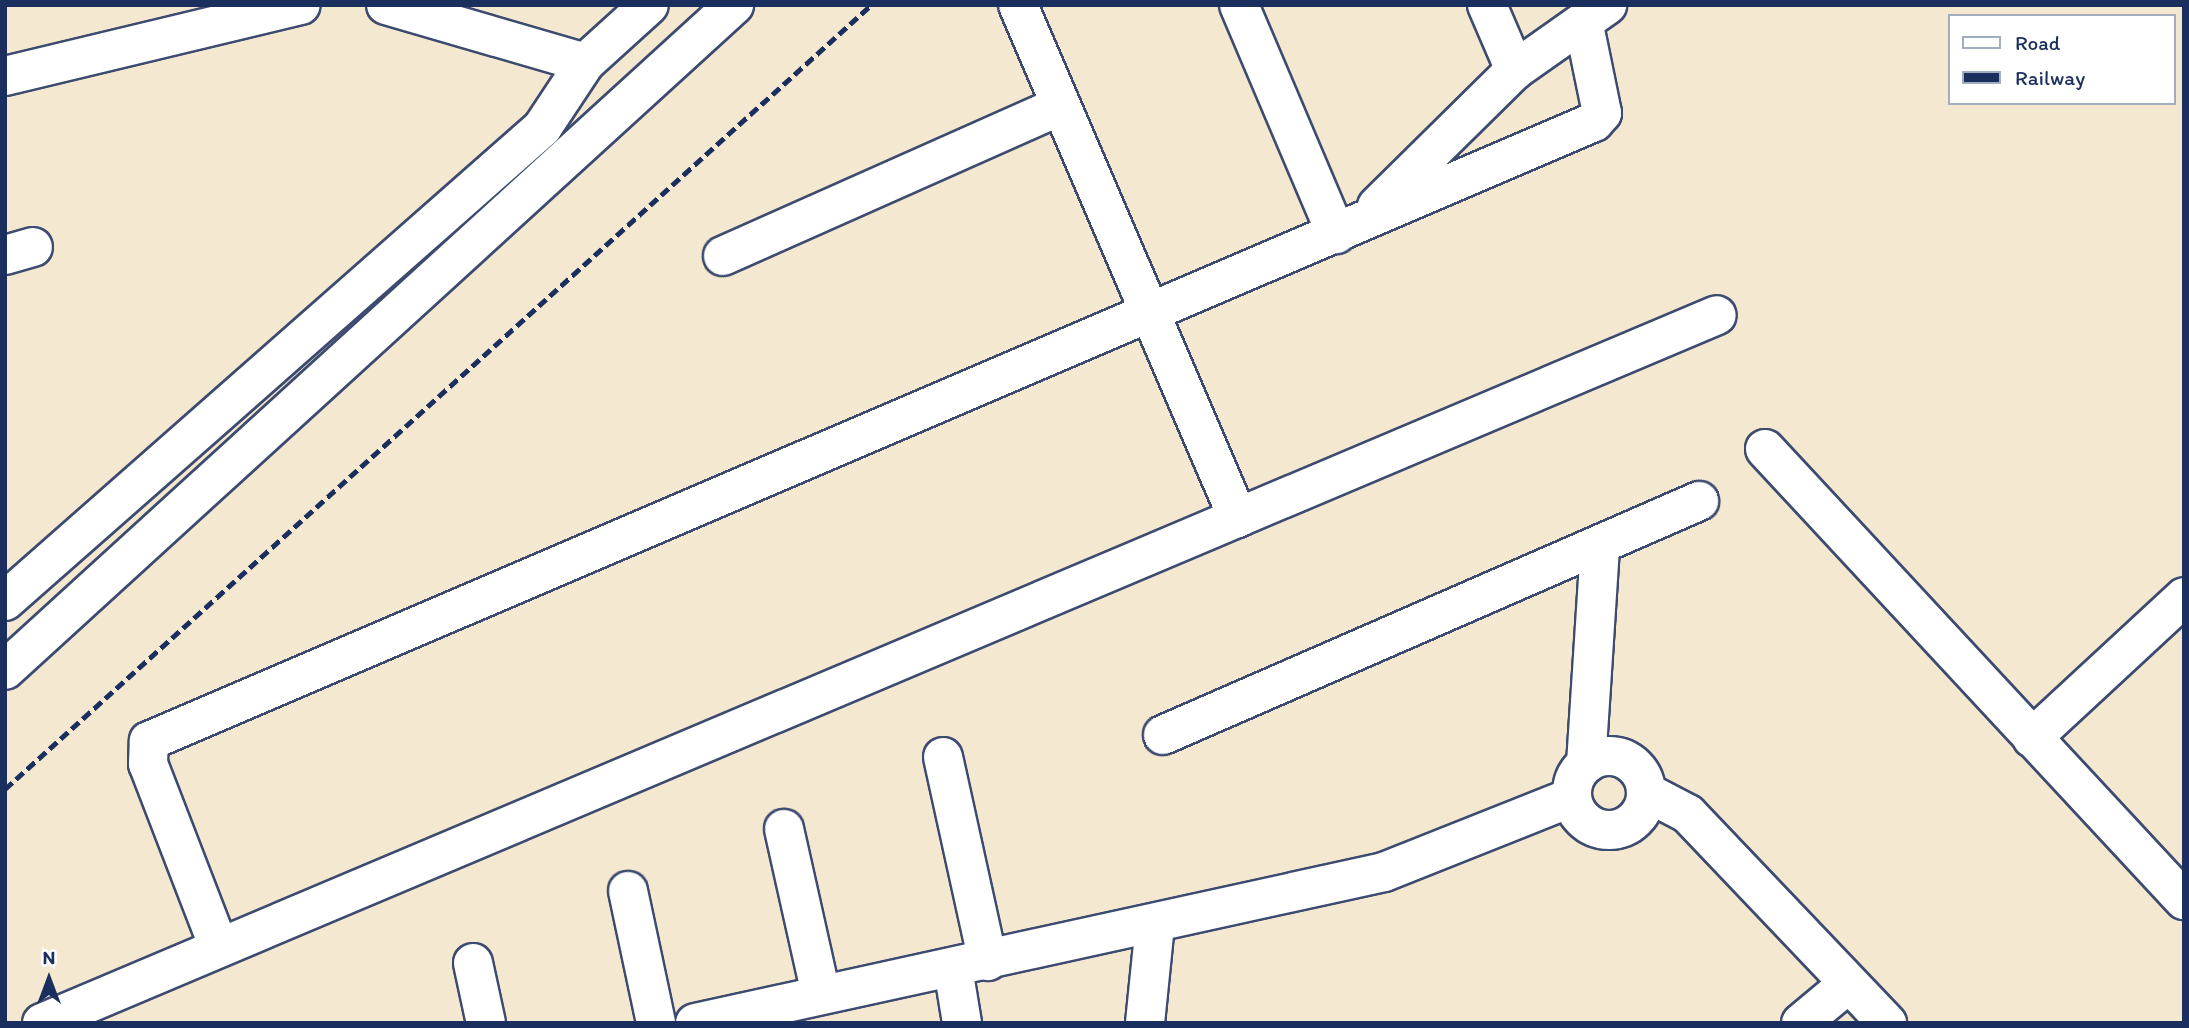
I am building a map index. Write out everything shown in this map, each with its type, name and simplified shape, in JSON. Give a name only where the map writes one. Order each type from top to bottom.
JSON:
[{"type":"street","points":[[5,76],[301,5]]},
{"type":"street","points":[[386,5],[585,63]]},
{"type":"street","points":[[5,601],[542,128],[585,63],[649,5]]},
{"type":"street","points":[[5,670],[734,5]]},
{"type":"street","points":[[1018,5],[1057,107],[1238,518]]},
{"type":"street","points":[[1239,5],[1347,229]]},
{"type":"street","points":[[1487,5],[1515,70]]},
{"type":"street","points":[[1347,229],[1515,70],[1595,15]]},
{"type":"street","points":[[218,945],[148,764],[149,741],[1594,122],[1602,113],[1595,15]]},
{"type":"street","points":[[723,256],[1057,107]]},
{"type":"street","points":[[42,1023],[218,945],[1717,315]]},
{"type":"street","points":[[1765,449],[2184,900]]},
{"type":"street","points":[[1163,735],[1699,501]]},
{"type":"street","points":[[716,1020],[1155,924],[1417,862],[1579,780],[1601,757],[1624,761],[1642,777],[1646,792],[1633,821],[1608,830],[1584,820],[1579,780],[1600,545]]},
{"type":"street","points":[[2032,738],[2184,597]]},
{"type":"street","points":[[943,757],[970,965],[962,1023]]},
{"type":"street","points":[[1646,792],[1688,814],[1887,1023]]},
{"type":"street","points":[[784,828],[821,995]]},
{"type":"street","points":[[628,891],[656,1023]]},
{"type":"street","points":[[1145,1023],[1155,924]]},
{"type":"street","points":[[473,963],[486,1023]]},
{"type":"street","points":[[1801,1023],[1849,983]]},
{"type":"railway","points":[[5,789],[871,5]]}]
